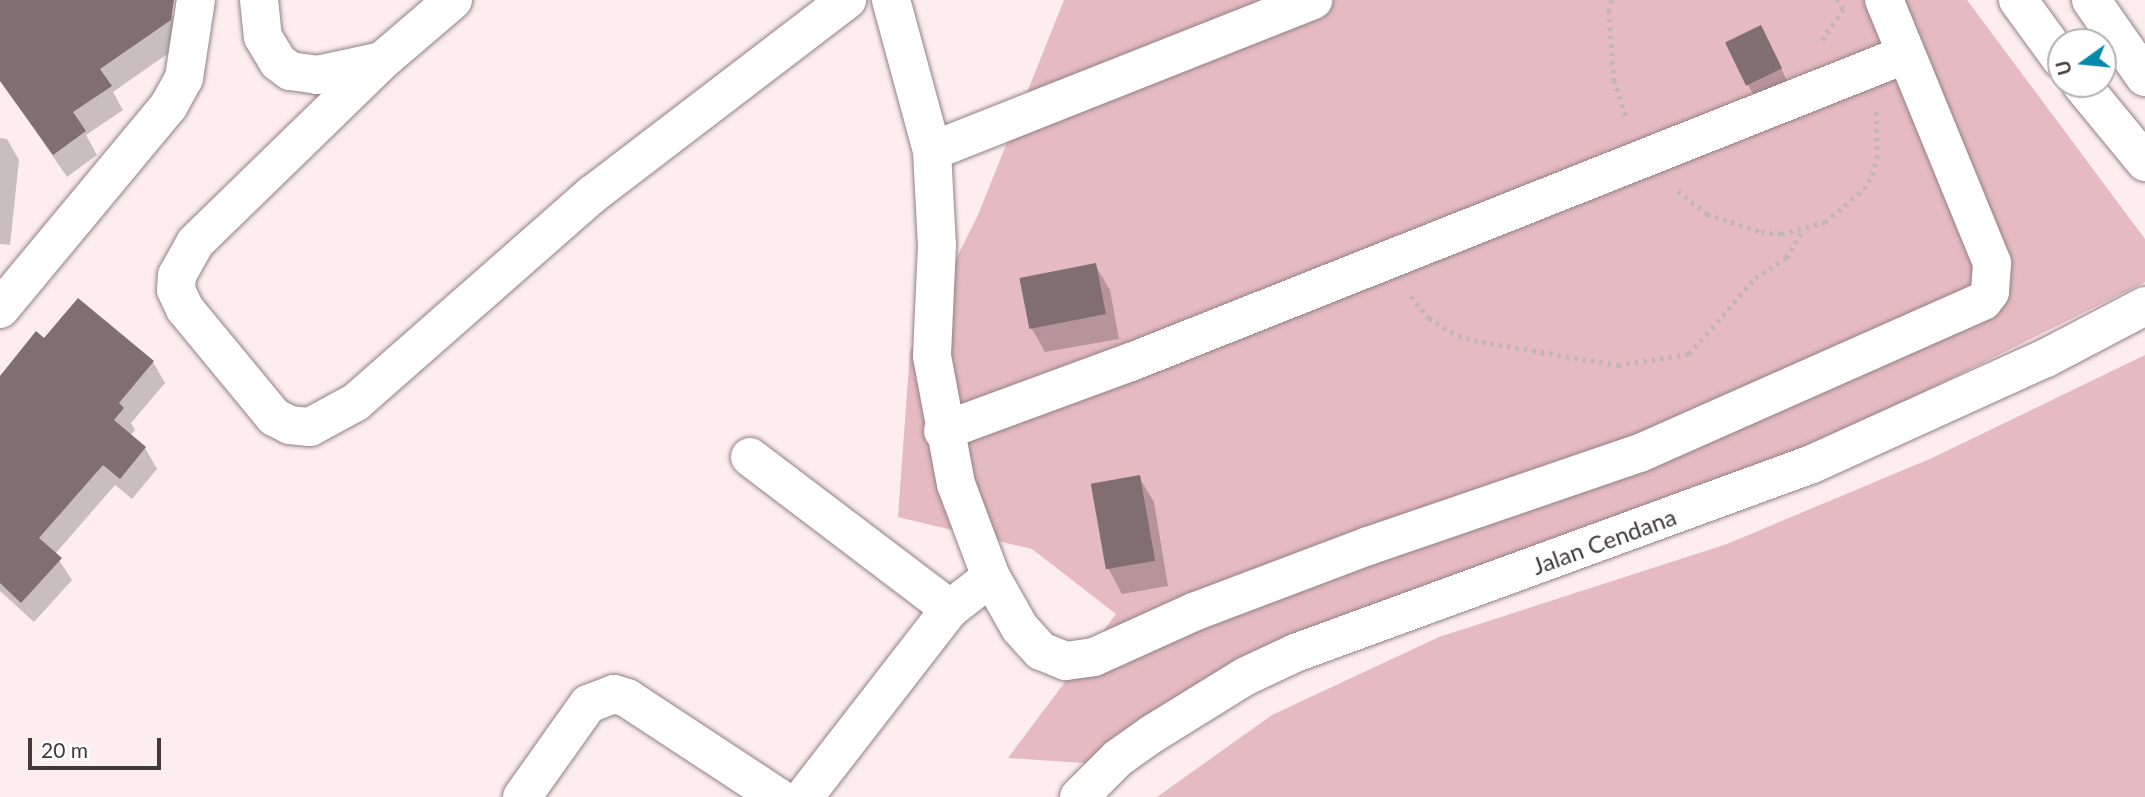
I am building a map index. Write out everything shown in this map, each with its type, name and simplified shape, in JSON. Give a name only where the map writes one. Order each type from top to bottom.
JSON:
[{"type":"street","points":[[0,309],[169,107],[184,78],[196,0]]},
{"type":"street","points":[[259,0],[263,37],[278,62],[290,71],[317,75],[383,60]]},
{"type":"street","points":[[453,0],[383,60],[195,243],[177,275],[176,290],[185,309],[274,417],[290,425],[310,427],[355,402],[593,194],[847,0]]},
{"type":"street","points":[[891,0],[932,151],[937,244],[932,356],[943,431],[956,484],[991,577],[1030,643],[1052,658],[1083,661],[1196,611],[1368,546],[1640,453],[1971,310],[1990,292],[1992,263],[1904,55],[1884,0]]},
{"type":"street","points":[[932,151],[1313,0]]},
{"type":"street","points":[[2018,0],[2047,40]]},
{"type":"street","points":[[2091,0],[2145,77]]},
{"type":"street","points":[[943,431],[1131,362],[1904,55]]},
{"type":"street","points":[[2092,98],[2145,162]]},
{"type":"street","name":"Jalan Cendana","points":[[1079,797],[1118,758],[1153,734],[1246,676],[1294,653],[1812,464],[2046,358],[2145,306]]},
{"type":"street","points":[[750,457],[950,609]]},
{"type":"street","points":[[804,797],[950,609],[991,577]]},
{"type":"street","points":[[522,797],[588,704],[614,694],[626,698],[778,797]]},
{"type":"path","points":[[1612,0],[1609,10],[1614,80],[1629,124]]},
{"type":"path","points":[[1381,261],[1429,318],[1458,336],[1618,365],[1689,354],[1755,278],[1786,258],[1804,229]]},
{"type":"shaded area","points":[[1064,0],[1967,0],[2145,239],[2145,282],[1731,488],[1555,542],[1099,764],[1008,758],[1116,614],[1032,549],[898,517],[910,351],[978,215]]},
{"type":"shaded area","points":[[2145,355],[2145,797],[1157,797],[1272,715],[1439,637],[1727,544],[1932,458]]},
{"type":"building","points":[[0,0],[174,0],[171,20],[100,69],[112,86],[73,112],[86,131],[53,155],[0,81]]},
{"type":"building","points":[[1761,25],[1782,68],[1746,86],[1725,43]]},
{"type":"building","points":[[1096,263],[1106,314],[1029,329],[1019,278]]},
{"type":"building","points":[[78,298],[154,361],[119,403],[124,408],[114,420],[146,447],[120,479],[103,465],[39,538],[62,558],[21,603],[0,583],[0,376],[36,331],[44,338]]},
{"type":"building","points":[[1140,475],[1155,561],[1106,569],[1091,484]]}]
